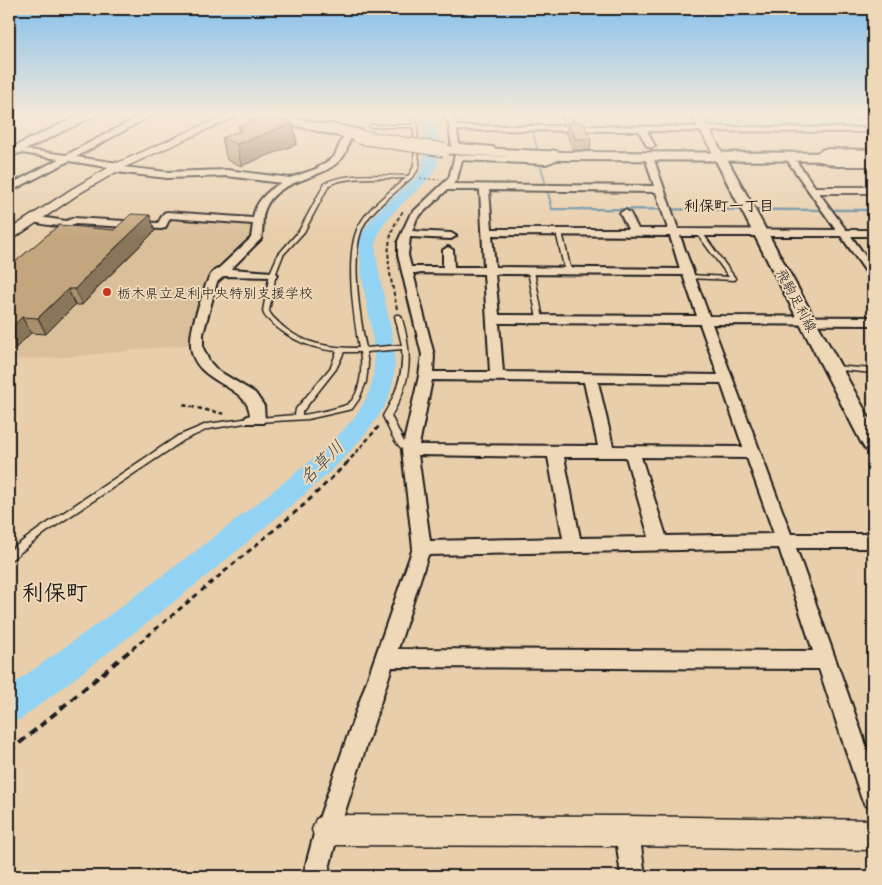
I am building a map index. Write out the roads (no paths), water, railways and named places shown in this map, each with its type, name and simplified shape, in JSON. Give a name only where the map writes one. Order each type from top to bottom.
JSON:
[{"type":"main road","points":[[549,155],[575,155]]},
{"type":"main road","points":[[700,155],[720,157],[873,157]]},
{"type":"main road","name":"飛駒足利線","points":[[720,157],[873,444]]},
{"type":"street","points":[[45,155],[167,175],[227,173],[290,181]]},
{"type":"street","points":[[9,189],[71,155]]},
{"type":"street","points":[[9,235],[118,168],[146,155]]},
{"type":"street","points":[[254,420],[257,406],[250,396],[212,373],[203,362],[197,348],[197,334],[212,281],[219,272],[249,248],[256,239],[260,230],[258,221],[261,206],[271,193],[290,181],[338,159],[340,155]]},
{"type":"street","points":[[651,155],[688,275],[785,541],[873,797]]},
{"type":"street","points":[[315,876],[328,830],[422,548],[410,450],[426,376],[428,355],[407,270],[403,247],[405,234],[418,212],[456,175],[458,157],[546,161],[563,156]]},
{"type":"street","points":[[789,157],[873,273]]},
{"type":"street","points":[[816,157],[837,163],[873,163]]},
{"type":"street","points":[[445,187],[660,189]]},
{"type":"street","points":[[484,188],[497,377]]},
{"type":"street","points":[[812,190],[873,190]]},
{"type":"street","points":[[625,213],[634,232]]},
{"type":"street","points":[[34,219],[67,224],[74,220],[161,226],[168,215],[258,221]]},
{"type":"street","points":[[487,232],[873,233]]},
{"type":"street","points":[[405,234],[451,236]]},
{"type":"street","points":[[448,250],[449,271]]},
{"type":"street","points":[[407,270],[568,271],[688,275]]},
{"type":"street","points":[[219,272],[272,275]]},
{"type":"street","points":[[494,319],[873,321]]},
{"type":"street","points":[[426,376],[726,379]]},
{"type":"street","points":[[590,378],[607,452]]},
{"type":"street","points":[[410,450],[752,453]]},
{"type":"street","points":[[555,451],[573,545]]},
{"type":"street","points":[[632,452],[660,544]]},
{"type":"street","points":[[422,548],[873,541]]},
{"type":"street","points":[[386,658],[825,660]]},
{"type":"street","points":[[328,830],[627,831],[873,835]]},
{"type":"street","points":[[627,831],[633,876]]},
{"type":"lane","points":[[9,556],[42,531],[181,438],[208,427],[254,420],[298,417],[340,410],[354,403],[364,376],[365,365],[354,255],[359,231],[370,212],[416,169],[416,155]]},
{"type":"lane","points":[[403,347],[364,350],[321,349],[299,341],[284,332],[270,318],[266,311],[272,275],[281,255],[301,232],[318,197],[330,182],[347,178],[408,177]]},
{"type":"lane","points":[[559,232],[568,271]]},
{"type":"lane","points":[[688,275],[733,279],[699,232]]},
{"type":"lane","points":[[531,271],[540,319]]},
{"type":"lane","points":[[398,316],[406,369],[395,406],[388,416],[401,444],[410,450]]},
{"type":"lane","points":[[298,417],[299,411],[334,368],[340,350]]},
{"type":"lane","points":[[833,368],[873,371]]},
{"type":"waterway","name":"名草川","points":[[9,707],[174,585],[238,534],[300,484],[331,456],[359,426],[379,394],[383,381],[384,366],[369,264],[368,241],[375,224],[389,208],[414,187],[429,171],[432,155]]},
{"type":"waterway","points":[[540,163],[551,204]]},
{"type":"waterway","points":[[550,203],[552,209],[873,210]]},
{"type":"place","name":"栃木県立足利中央特別支援学校","points":[[107,292]]},
{"type":"district","name":"利保町一丁目","points":[[729,205]]},
{"type":"district","name":"利保町","points":[[55,591]]}]
